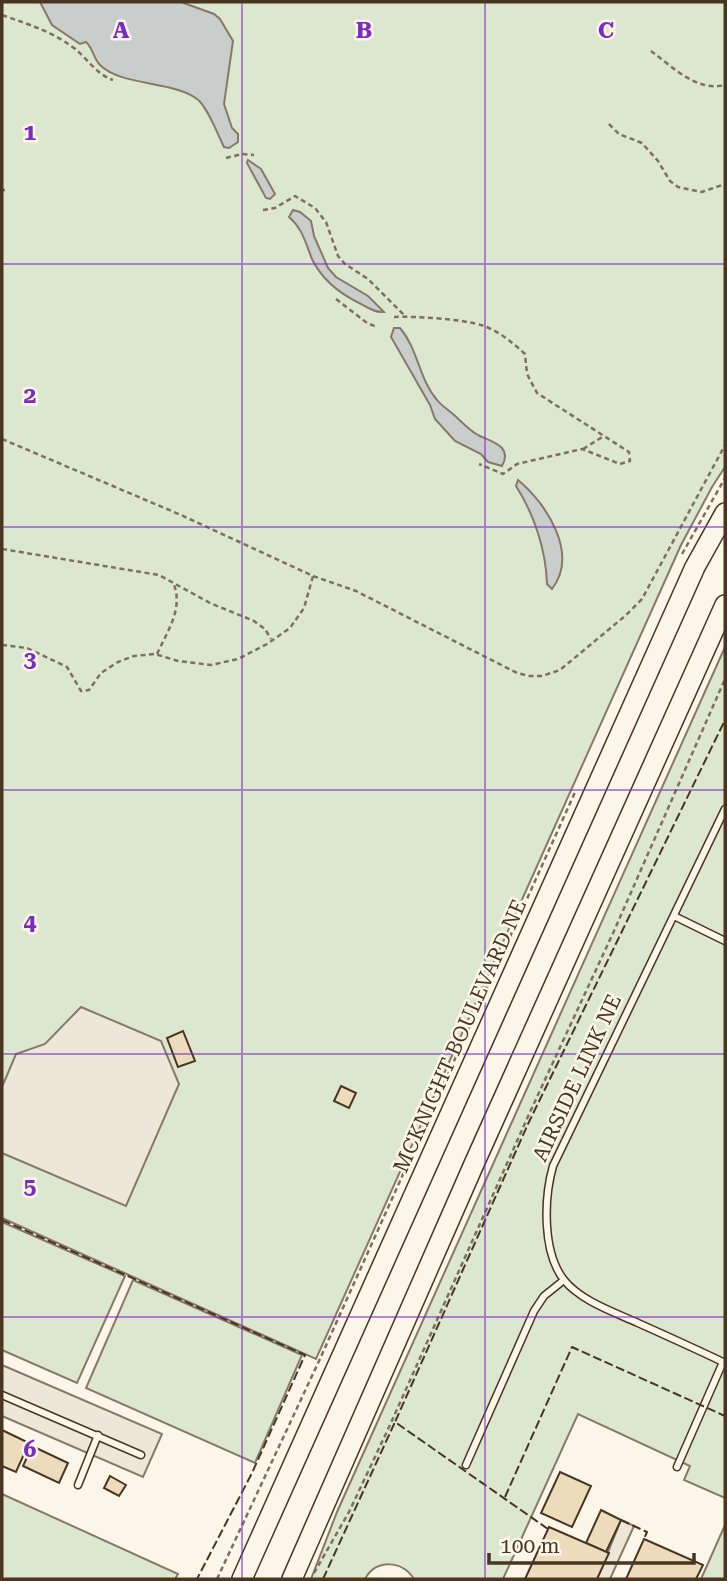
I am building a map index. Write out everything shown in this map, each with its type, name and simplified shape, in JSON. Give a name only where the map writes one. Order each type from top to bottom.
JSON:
[{"type":"main road","name":"MCKNIGHT BOULEVARD NE","points":[[242,1579],[695,568],[725,513]]},
{"type":"main road","points":[[292,1579],[474,1164],[725,605]]},
{"type":"lane","name":"AIRSIDE LINK NE","points":[[564,1280],[555,1262],[545,1207],[553,1166],[725,809]]},
{"type":"lane","points":[[674,916],[725,941]]},
{"type":"lane","points":[[466,1465],[534,1311],[544,1296],[564,1280],[596,1304],[724,1362],[677,1467]]},
{"type":"lane","points":[[2,1395],[141,1455]]},
{"type":"lane","points":[[78,1485],[98,1435]]},
{"type":"path","points":[[2,15],[49,31],[77,51],[105,77],[113,80]]},
{"type":"path","points":[[651,51],[694,82],[712,87],[725,85]]},
{"type":"path","points":[[609,124],[626,138],[642,143],[659,161],[670,181],[678,187],[702,192],[725,184]]},
{"type":"path","points":[[226,158],[242,153],[254,155]]},
{"type":"path","points":[[263,210],[275,208],[295,197],[315,208],[326,222],[338,257],[376,286],[406,316]]},
{"type":"path","points":[[336,299],[367,323],[377,327]]},
{"type":"path","points":[[394,317],[406,316],[483,326],[508,339],[525,354],[527,374],[537,393],[629,452],[630,461],[620,464],[582,450]]},
{"type":"path","points":[[479,464],[503,474],[517,464],[582,450],[604,436]]},
{"type":"path","points":[[2,439],[181,515],[313,576],[356,591],[517,673],[530,676],[542,676],[560,670],[625,616],[642,598],[725,445]]},
{"type":"path","points":[[678,562],[725,478]]},
{"type":"path","points":[[2,549],[159,575],[210,603],[254,621],[265,629],[272,640]]},
{"type":"path","points":[[2,645],[27,648],[67,667],[81,691],[89,690],[101,673],[134,656],[157,655],[211,665],[238,659],[290,628],[304,608],[313,576]]},
{"type":"path","points":[[157,655],[177,606],[179,596],[173,582]]},
{"type":"path","points":[[310,1579],[349,1512],[390,1425],[725,679]]},
{"type":"path","points":[[216,1579],[319,1361],[576,789]]},
{"type":"green space","points":[[2,2],[725,2],[725,467],[681,545],[316,1359],[2,1218]]},
{"type":"green space","points":[[725,647],[725,1498],[684,1480],[690,1466],[578,1414],[503,1579],[414,1579],[403,1568],[389,1564],[376,1568],[365,1579],[311,1579],[337,1512]]},
{"type":"green space","points":[[2,1222],[125,1276],[77,1383],[2,1350]]},
{"type":"green space","points":[[133,1280],[302,1355],[255,1463],[86,1388]]},
{"type":"green space","points":[[2,1494],[178,1574],[175,1579],[2,1579]]},
{"type":"green space","points":[[725,1525],[725,1579],[701,1579]]},
{"type":"shaded area","points":[[40,2],[181,2],[214,14],[233,41],[224,104],[232,128],[238,134],[238,142],[229,148],[224,147],[205,108],[187,93],[109,72],[100,65],[86,42],[80,44],[52,25]]},
{"type":"shaded area","points":[[248,160],[261,169],[275,194],[270,199],[266,198],[247,163]]},
{"type":"shaded area","points":[[293,210],[311,221],[314,236],[328,268],[336,277],[368,296],[384,312],[374,311],[352,299],[326,280],[316,267],[301,231],[289,217]]},
{"type":"shaded area","points":[[394,328],[400,328],[406,336],[426,383],[439,402],[471,431],[503,449],[505,459],[502,466],[488,462],[481,454],[455,441],[435,419],[430,405],[391,337]]},
{"type":"shaded area","points":[[518,480],[549,516],[561,545],[562,561],[552,589],[547,584],[538,533],[516,486]]},
{"type":"shaded area","points":[[81,1007],[161,1041],[179,1084],[126,1206],[2,1153],[2,1087],[16,1054],[45,1044]]},
{"type":"shaded area","points":[[2,1365],[162,1434],[143,1477],[2,1416]]},
{"type":"shaded area","points":[[621,1520],[634,1526],[610,1579],[597,1579]]},
{"type":"building","points":[[183,1031],[195,1061],[178,1067],[167,1038]]},
{"type":"building","points":[[341,1086],[356,1093],[349,1108],[334,1101]]},
{"type":"building","points":[[2,1430],[29,1443],[16,1472],[2,1466]]},
{"type":"building","points":[[32,1446],[68,1463],[59,1483],[23,1466]]},
{"type":"building","points":[[560,1472],[591,1486],[572,1527],[541,1513]]},
{"type":"building","points":[[110,1476],[126,1485],[119,1496],[104,1488]]},
{"type":"building","points":[[601,1510],[621,1520],[606,1552],[586,1543]]},
{"type":"building","points":[[549,1527],[609,1553],[597,1579],[525,1579]]},
{"type":"building","points":[[644,1539],[703,1565],[696,1579],[626,1579]]},
{"type":"fence","points":[[548,1529],[395,1422],[528,1124],[725,720]]},
{"type":"fence","points":[[2,1220],[305,1355],[252,1473],[197,1579]]},
{"type":"fence","points":[[505,1497],[572,1347],[725,1416]]},
{"type":"fence","points":[[323,1579],[395,1422]]},
{"type":"fence","points":[[621,1520],[647,1532],[644,1539]]}]
